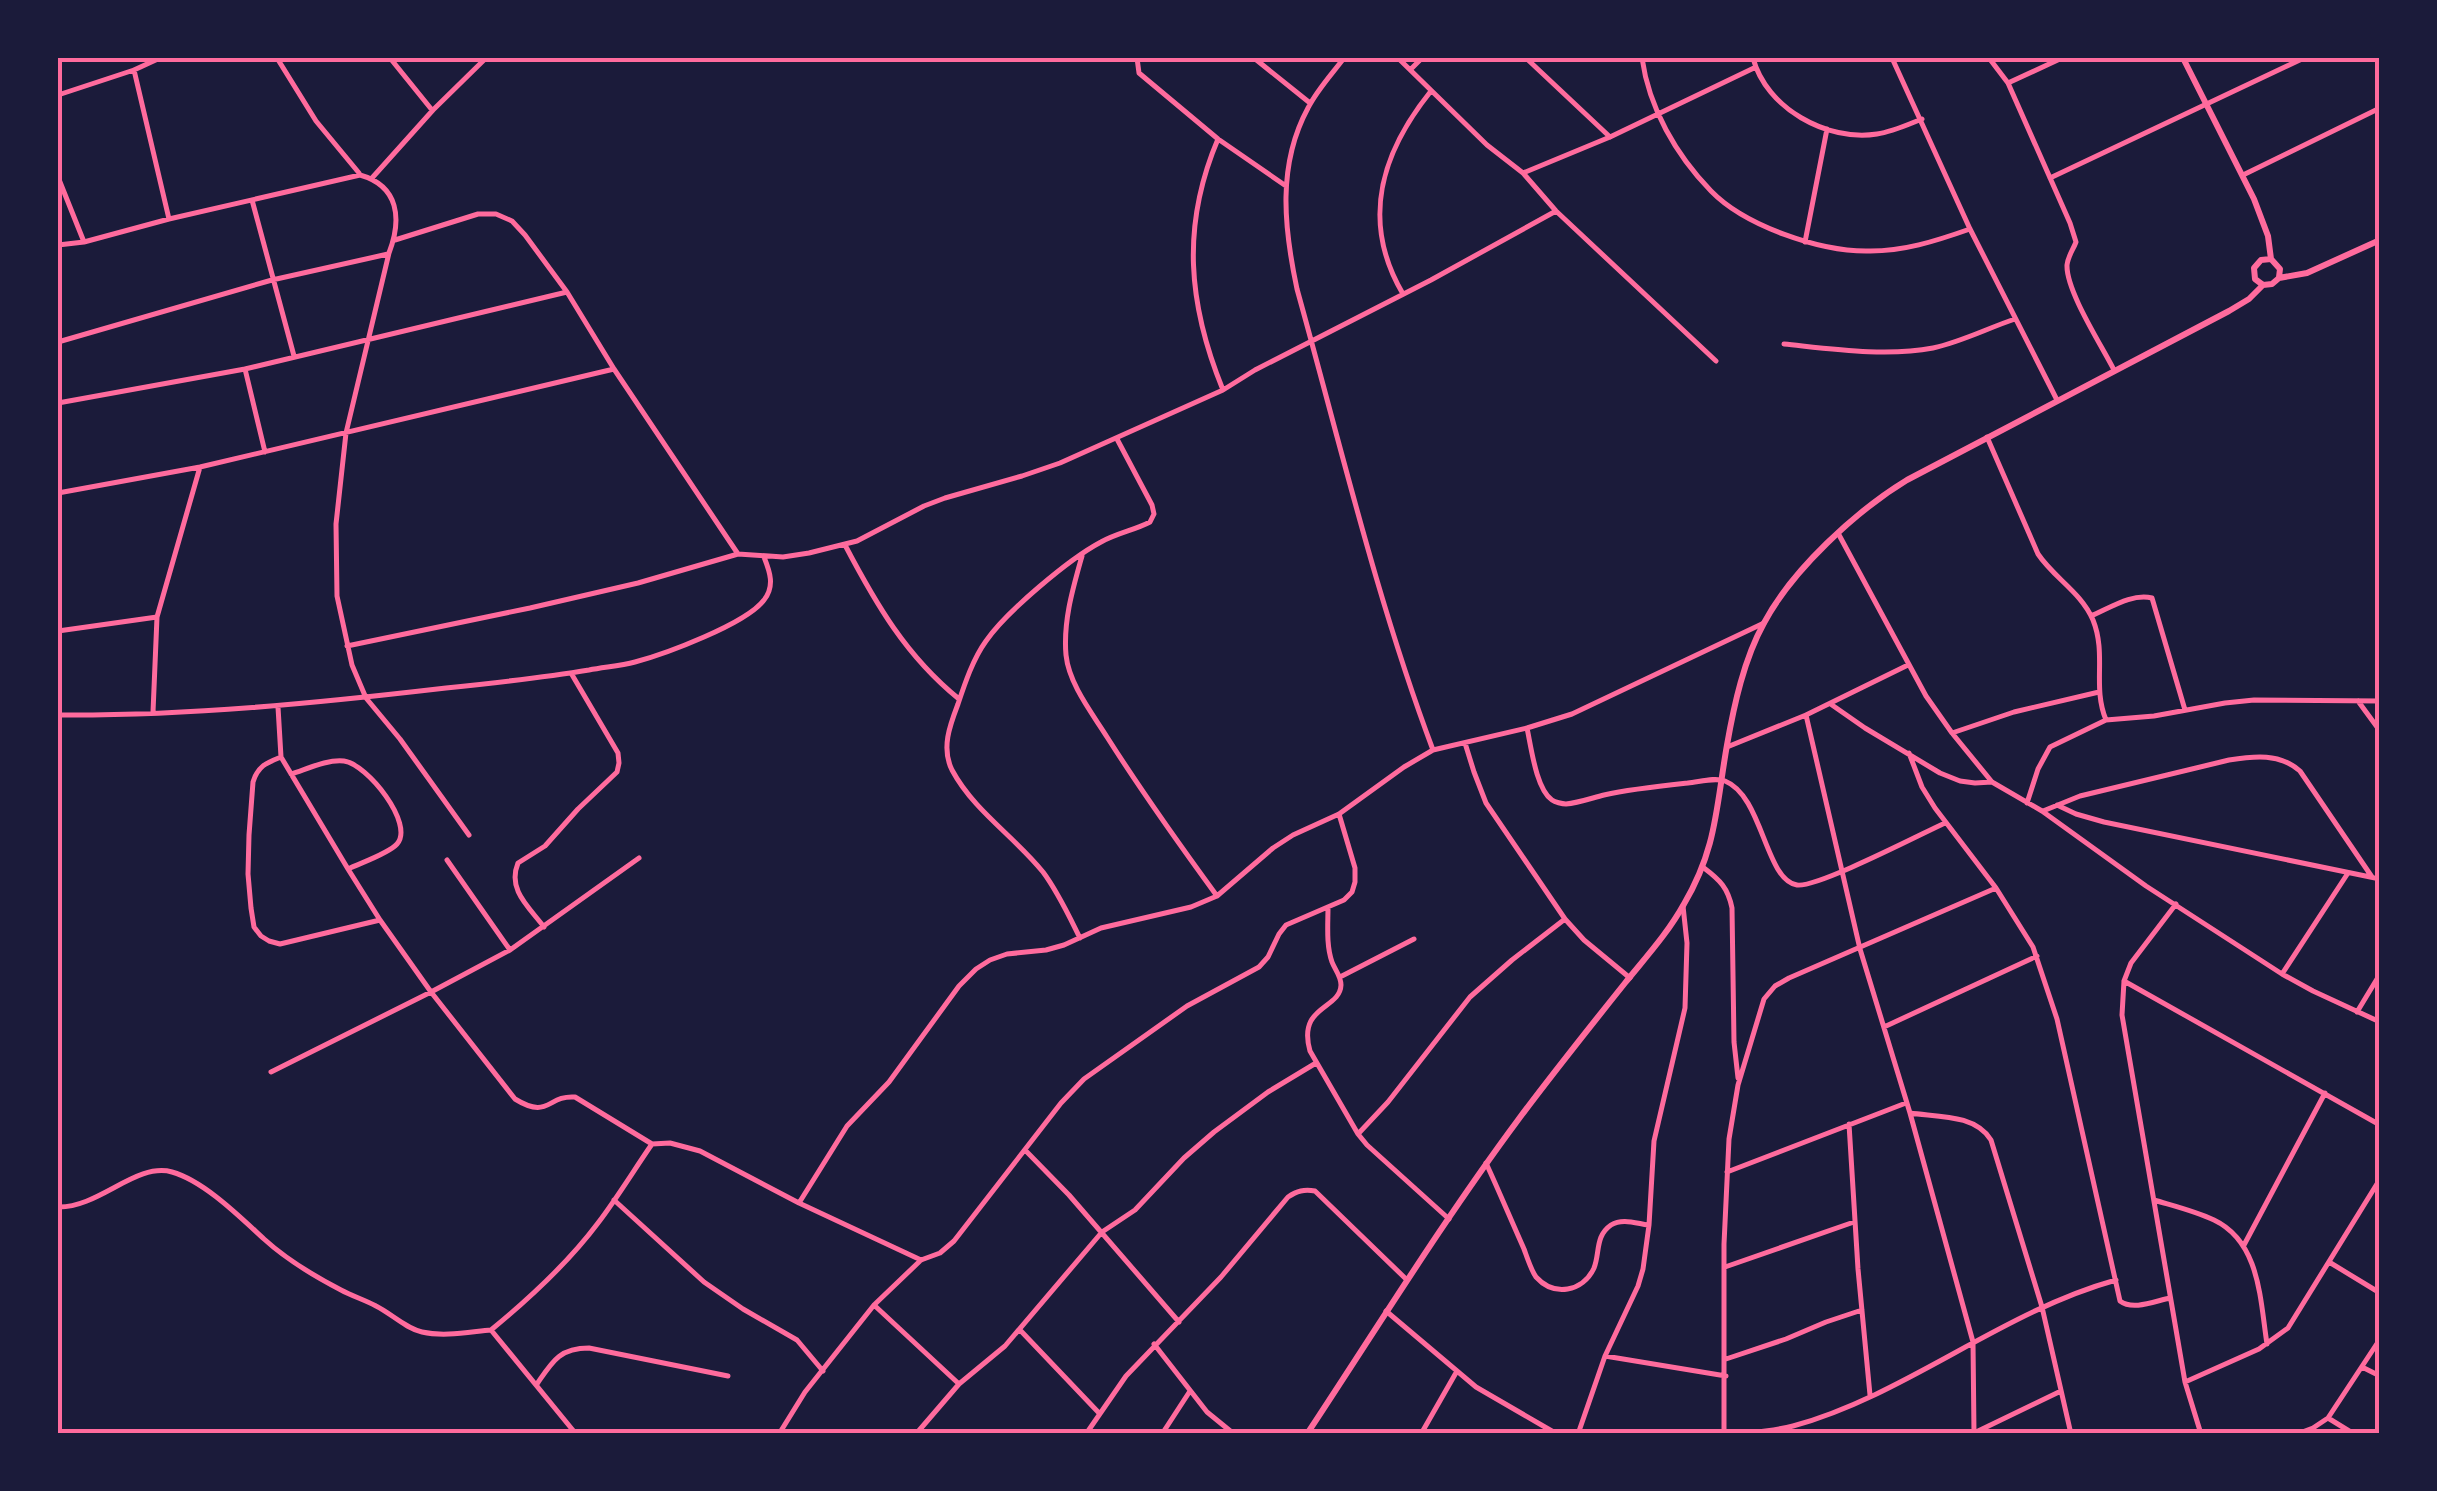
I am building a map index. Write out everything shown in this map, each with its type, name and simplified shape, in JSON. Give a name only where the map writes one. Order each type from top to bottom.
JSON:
[{"type":"street","points":[[58,95],[160,58]]},
{"type":"street","points":[[278,58],[316,122],[360,175]]},
{"type":"street","points":[[372,178],[486,58]]},
{"type":"street","points":[[1136,58],[1139,73],[1218,139],[1286,186]]},
{"type":"street","points":[[1254,58],[1310,103]]},
{"type":"street","points":[[1344,58],[1310,103],[1292,145],[1286,186],[1289,250],[1377,575],[1434,750]]},
{"type":"street","points":[[1398,58],[1716,361]]},
{"type":"street","points":[[1411,69],[1422,58]]},
{"type":"street","points":[[1526,58],[1610,137]]},
{"type":"street","points":[[1642,58],[1658,113],[1686,162],[1713,194],[1769,228],[1805,242],[1864,252],[1909,248],[1970,230]]},
{"type":"street","points":[[1753,58],[1777,99],[1791,112],[1827,129],[1878,134],[1922,119]]},
{"type":"street","points":[[1892,58],[1970,230],[2057,400]]},
{"type":"street","points":[[1990,58],[2008,83],[2070,223],[2076,242],[2069,256],[2068,275],[2114,370]]},
{"type":"street","points":[[2008,83],[2062,58]]},
{"type":"street","points":[[2183,58],[2263,220],[2271,259],[2280,269],[2279,278]]},
{"type":"street","points":[[2050,178],[2304,58]]},
{"type":"street","points":[[394,59],[433,110]]},
{"type":"street","points":[[1522,173],[1610,137],[1756,67]]},
{"type":"street","points":[[134,70],[168,219]]},
{"type":"street","points":[[1402,294],[1388,270],[1382,240],[1383,186],[1387,162],[1397,140],[1431,91]]},
{"type":"street","points":[[2242,176],[2380,108]]},
{"type":"street","points":[[1805,242],[1827,129]]},
{"type":"street","points":[[1218,139],[1199,198],[1194,285],[1206,350],[1223,390]]},
{"type":"street","points":[[58,245],[360,175],[372,178],[386,190],[397,221],[346,433],[336,524],[337,596],[352,665],[366,698],[400,738],[469,835]]},
{"type":"street","points":[[58,176],[84,242]]},
{"type":"street","points":[[252,200],[294,357]]},
{"type":"street","points":[[347,646],[638,583],[738,554],[764,557],[845,545],[944,498],[1022,476],[1223,390],[1556,212]]},
{"type":"street","points":[[394,240],[478,214],[496,214],[512,221],[566,292],[738,554]]},
{"type":"street","points":[[1308,1434],[1486,1162],[1683,906],[1704,868],[1713,838],[1726,748],[1743,680],[1764,622],[1790,584],[1855,516],[1880,496],[2229,311],[2264,285],[2307,273],[2380,240]]},
{"type":"street","points":[[58,342],[272,280],[389,253]]},
{"type":"street","points":[[2264,285],[2255,278],[2254,268],[2260,260],[2271,259]]},
{"type":"street","points":[[58,403],[246,369],[566,292]]},
{"type":"street","points":[[1784,344],[1850,350],[1920,350],[1952,343],[2015,318]]},
{"type":"street","points":[[246,369],[265,452]]},
{"type":"street","points":[[58,493],[200,467],[614,369]]},
{"type":"street","points":[[1987,436],[2038,554],[2074,590],[2092,616],[2101,658],[2098,692],[2106,720]]},
{"type":"street","points":[[1080,938],[1043,872],[982,812],[946,754],[948,732],[986,641],[1010,614],[1083,553],[1150,522],[1154,514],[1152,504],[1116,439]]},
{"type":"street","points":[[153,712],[158,616],[200,467]]},
{"type":"street","points":[[1838,534],[1908,665],[1952,734],[1992,782],[2042,811],[2282,974],[2380,1022]]},
{"type":"street","points":[[845,545],[872,596],[906,646],[932,677],[960,699]]},
{"type":"street","points":[[1083,553],[1066,624],[1066,658],[1094,716],[1149,802],[1217,896]]},
{"type":"street","points":[[58,715],[278,707],[500,683],[635,662],[732,623],[754,610],[770,588],[771,573],[764,557]]},
{"type":"street","points":[[2092,616],[2136,598],[2152,598],[2185,711]]},
{"type":"street","points":[[58,631],[158,616]]},
{"type":"street","points":[[799,1203],[847,1126],[889,1082],[943,1005],[976,968],[1007,954],[1046,950],[1100,928],[1190,907],[1217,896],[1284,842],[1339,814],[1434,750],[1572,714],[1764,622]]},
{"type":"street","points":[[1726,748],[1806,715],[1908,665]]},
{"type":"street","points":[[544,927],[517,890],[514,881],[518,863],[545,846],[613,778],[620,763],[612,740],[572,672]]},
{"type":"street","points":[[1952,734],[2014,712],[2098,692]]},
{"type":"street","points":[[2358,701],[2380,731]]},
{"type":"street","points":[[2026,802],[2050,747],[2106,720],[2225,702],[2380,701]]},
{"type":"street","points":[[1830,704],[1960,781],[1992,782]]},
{"type":"street","points":[[278,707],[281,757],[291,774],[380,920],[515,1099],[535,1108],[546,1108],[566,1096],[575,1097],[652,1144],[670,1143],[700,1151],[921,1260]]},
{"type":"street","points":[[1806,715],[1860,949],[1973,1342],[1974,1433],[2062,1391]]},
{"type":"street","points":[[1527,728],[1544,792],[1559,803],[1722,779],[1741,790],[1766,847],[1788,882],[1796,885],[1842,871],[1946,823]]},
{"type":"street","points":[[1465,743],[1486,803],[1565,918],[1584,940],[1630,978]]},
{"type":"street","points":[[1909,754],[1922,788],[1996,888],[2037,956],[2057,1019],[2120,1301],[2127,1306],[2170,1298]]},
{"type":"street","points":[[2042,811],[2108,789],[2229,760],[2252,756],[2290,762],[2300,770],[2376,878]]},
{"type":"street","points":[[281,757],[263,764],[253,782],[248,874],[254,927],[270,942],[280,944],[380,920]]},
{"type":"street","points":[[291,774],[336,760],[348,761],[368,774],[392,807],[402,832],[400,842],[348,868]]},
{"type":"street","points":[[2056,804],[2104,822],[2376,878]]},
{"type":"street","points":[[778,1434],[838,1348],[874,1305],[921,1260],[940,1253],[954,1241],[1084,1079],[1187,1006],[1259,968],[1286,925],[1344,900],[1352,892],[1352,858],[1339,814]]},
{"type":"street","points":[[271,1072],[510,950],[639,858]]},
{"type":"street","points":[[447,860],[510,950]]},
{"type":"street","points":[[1704,868],[1720,880],[1732,908],[1738,1085]]},
{"type":"street","points":[[2282,974],[2348,873]]},
{"type":"street","points":[[1724,1434],[1728,1139],[1738,1085],[1768,992],[1789,978],[1996,888]]},
{"type":"street","points":[[2176,904],[2131,962],[2124,982],[2122,1014],[2185,1382],[2201,1434]]},
{"type":"street","points":[[1578,1434],[1643,1269],[1654,1142],[1684,1008],[1687,943],[1683,906]]},
{"type":"street","points":[[1328,907],[1330,952],[1340,977],[1339,992],[1313,1016],[1307,1040],[1316,1063],[1358,1134],[1383,1162],[1449,1219]]},
{"type":"street","points":[[1358,1134],[1470,997],[1565,918]]},
{"type":"street","points":[[1340,977],[1414,939]]},
{"type":"street","points":[[1884,1027],[2037,956]]},
{"type":"street","points":[[2356,1012],[2380,974]]},
{"type":"street","points":[[2124,982],[2380,1125]]},
{"type":"street","points":[[917,1433],[959,1384],[1006,1346],[1102,1232],[1135,1210],[1184,1158],[1222,1126],[1316,1063]]},
{"type":"street","points":[[2244,1244],[2324,1093]]},
{"type":"street","points":[[1727,1172],[1906,1102]]},
{"type":"street","points":[[1910,1113],[1967,1121],[1985,1130],[1991,1140],[2042,1307],[2071,1434]]},
{"type":"street","points":[[1850,1124],[1870,1396]]},
{"type":"street","points":[[58,1207],[93,1200],[151,1171],[170,1171],[191,1180],[290,1259],[418,1332],[491,1330],[568,1258],[597,1224],[652,1144]]},
{"type":"street","points":[[1026,1150],[1179,1322]]},
{"type":"street","points":[[1486,1162],[1536,1277],[1554,1289],[1566,1291],[1587,1277],[1594,1268],[1598,1244],[1612,1224],[1623,1220],[1649,1226]]},
{"type":"street","points":[[2185,1382],[2230,1364],[2268,1344],[2288,1328],[2380,1179]]},
{"type":"street","points":[[1086,1434],[1126,1376],[1221,1277],[1288,1196],[1306,1189],[1315,1191],[1407,1280]]},
{"type":"street","points":[[614,1200],[704,1282],[797,1340],[823,1371]]},
{"type":"street","points":[[2154,1200],[2218,1222],[2244,1244],[2255,1273],[2268,1344]]},
{"type":"street","points":[[1725,1267],[1855,1221]]},
{"type":"street","points":[[2329,1262],[2380,1293]]},
{"type":"street","points":[[1747,1434],[1791,1427],[1870,1396],[2042,1307],[2116,1280]]},
{"type":"street","points":[[874,1305],[959,1384]]},
{"type":"street","points":[[1386,1310],[1476,1387],[1557,1434]]},
{"type":"street","points":[[1726,1360],[1862,1310]]},
{"type":"street","points":[[491,1330],[576,1434]]},
{"type":"street","points":[[1020,1330],[1099,1414]]},
{"type":"street","points":[[2297,1434],[2328,1418],[2380,1339]]},
{"type":"street","points":[[1154,1344],[1207,1412],[1234,1434]]},
{"type":"street","points":[[537,1384],[553,1362],[575,1348],[728,1376]]},
{"type":"street","points":[[1606,1356],[1726,1376]]},
{"type":"street","points":[[2362,1367],[2380,1376]]},
{"type":"street","points":[[1421,1434],[1457,1371]]},
{"type":"street","points":[[1162,1434],[1190,1391]]},
{"type":"street","points":[[2328,1418],[2354,1434]]},
{"type":"street","points":[[1791,1427],[1797,1434]]}]
